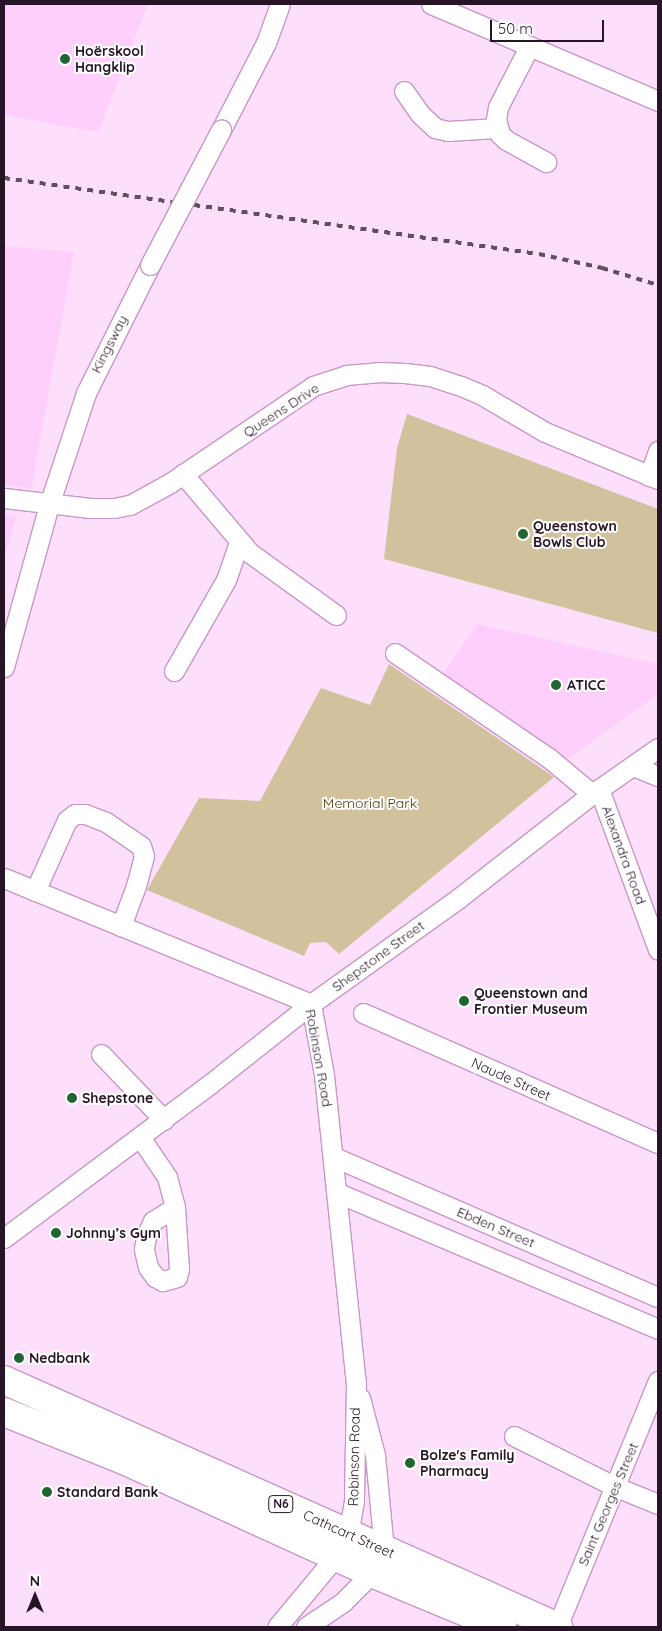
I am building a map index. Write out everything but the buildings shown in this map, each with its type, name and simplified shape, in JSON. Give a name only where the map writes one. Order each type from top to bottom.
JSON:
[{"type":"highway","name":"Cathcart Street","points":[[4,1380],[342,1545],[378,1561],[557,1627]]},
{"type":"highway","name":"Cathcart Street","points":[[4,1412],[342,1545]]},
{"type":"highway","name":"Cathcart Street","points":[[378,1561],[502,1627]]},
{"type":"street","name":"Kingsway","points":[[4,667],[48,505],[86,393],[150,264],[266,42],[280,4]]},
{"type":"street","name":"Kingsway","points":[[266,42],[295,4]]},
{"type":"street","points":[[431,4],[658,101]]},
{"type":"street","points":[[529,47],[498,107],[497,128],[506,140],[546,162]]},
{"type":"street","points":[[404,91],[420,114],[436,128],[448,131],[497,128]]},
{"type":"street","name":"Queens Drive","points":[[4,498],[48,505],[114,508],[144,498],[184,474],[313,386],[346,375],[378,372],[405,372],[430,376],[460,386],[482,395],[545,432],[653,478]]},
{"type":"street","points":[[653,478],[658,451]]},
{"type":"street","points":[[184,474],[239,543],[336,615]]},
{"type":"street","points":[[174,671],[226,580],[239,543]]},
{"type":"street","points":[[395,653],[596,792]]},
{"type":"street","name":"Shepstone Street","points":[[4,1238],[164,1120],[311,1004],[459,898],[596,792],[658,748]]},
{"type":"street","points":[[633,766],[658,776]]},
{"type":"street","name":"Alexandra Road","points":[[596,792],[658,949]]},
{"type":"street","points":[[35,891],[66,820],[75,814],[85,814],[106,822],[141,846],[144,856],[136,886],[121,926]]},
{"type":"street","points":[[4,866],[10,881]]},
{"type":"street","name":"Robinson Road","points":[[10,881],[311,1004],[324,1075],[334,1157],[356,1383],[354,1501],[342,1545],[277,1627]]},
{"type":"street","name":"Naude Street","points":[[364,1013],[658,1143]]},
{"type":"street","points":[[102,1054],[164,1120]]},
{"type":"street","points":[[140,1137],[167,1177],[175,1207]]},
{"type":"street","name":"Ebden Street","points":[[334,1157],[658,1297]]},
{"type":"street","points":[[338,1193],[658,1329]]},
{"type":"street","name":"Saint Georges Street","points":[[557,1627],[658,1381]]},
{"type":"street","name":"Robinson Road","points":[[356,1383],[375,1455],[378,1561]]},
{"type":"street","points":[[514,1436],[616,1486],[658,1504]]},
{"type":"street","points":[[306,1627],[343,1602],[378,1561]]},
{"type":"shaded area","name":"Hoërskool Hangklip","points":[[4,4],[148,4],[98,132],[4,115]]},
{"type":"shaded area","points":[[4,246],[74,252],[31,489],[4,484]]},
{"type":"shaded area","points":[[4,514],[16,516],[4,560]]},
{"type":"shaded area","name":"ATICC","points":[[477,624],[658,664],[658,694],[565,761],[441,677]]},
{"type":"green space","name":"Queenstown Bowls Club","points":[[407,414],[658,509],[658,633],[384,559],[397,448]]},
{"type":"green space","name":"Memorial Park","points":[[389,664],[554,777],[339,954],[326,942],[310,943],[304,956],[147,890],[199,798],[260,801],[321,688],[370,705]]},
{"type":"railway","points":[[4,178],[539,254],[602,268],[658,285]]},
{"type":"place","name":"Hoërskool Hangklip","points":[[65,59]]},
{"type":"place","name":"Queenstown Bowls Club","points":[[523,534]]},
{"type":"place","name":"ATICC","points":[[556,685]]},
{"type":"place","name":"Queenstown and Frontier Museum","points":[[464,1001]]},
{"type":"place","name":"Shepstone","points":[[72,1098]]},
{"type":"place","name":"Johnny’s Gym","points":[[56,1233]]},
{"type":"place","name":"Nedbank","points":[[19,1358]]},
{"type":"place","name":"Bolze's Family Pharmacy","points":[[410,1463]]},
{"type":"place","name":"Standard Bank","points":[[47,1492]]}]
